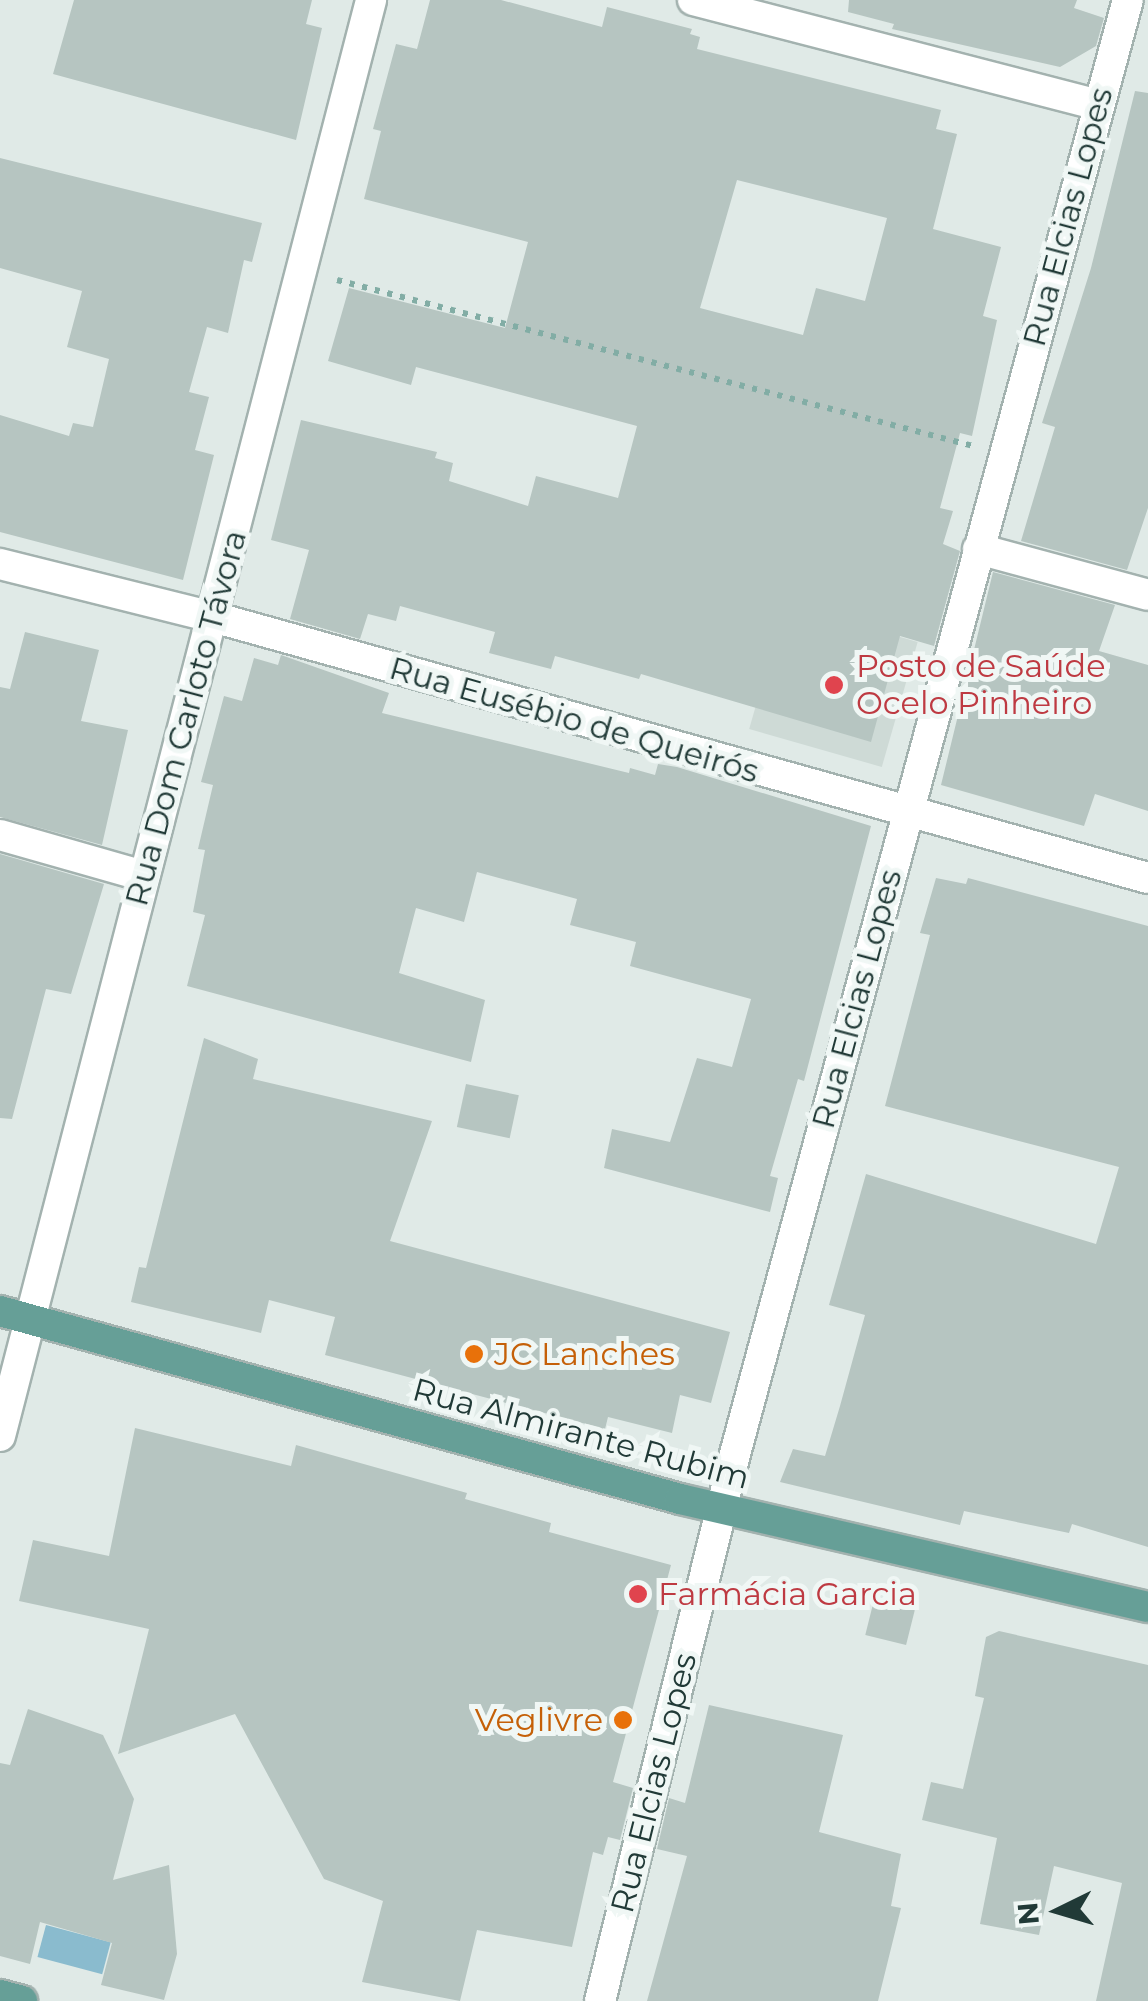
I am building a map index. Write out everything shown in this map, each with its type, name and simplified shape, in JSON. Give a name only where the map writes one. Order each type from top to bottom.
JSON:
[{"type":"main road","name":"Rua Almirante Rubim","points":[[0,1311],[722,1509],[1148,1607]]},
{"type":"main road","points":[[0,1995],[22,2001]]},
{"type":"street","name":"Rua Dom Carloto Távora","points":[[0,1436],[371,0]]},
{"type":"street","points":[[693,0],[1098,105]]},
{"type":"street","name":"Rua Elcias Lopes","points":[[600,2001],[722,1509],[1128,0]]},
{"type":"street","points":[[978,549],[1148,595]]},
{"type":"street","name":"Rua Eusébio de Queirós","points":[[0,564],[214,618],[906,814],[1148,878]]},
{"type":"street","points":[[0,835],[144,876]]},
{"type":"path","points":[[303,271],[1003,454]]},
{"type":"shaded area","name":"Posto de Saúde Ocelo Pinheiro","points":[[785,604],[918,642],[882,767],[749,729]]},
{"type":"water","points":[[46,1925],[111,1942],[102,1974],[37,1957]]},
{"type":"building","points":[[74,0],[312,0],[306,24],[322,28],[296,140],[53,74]]},
{"type":"building","points":[[430,0],[501,0],[602,27],[607,7],[692,29],[690,34],[700,37],[697,49],[941,110],[936,129],[957,134],[933,229],[1001,247],[983,316],[997,320],[972,436],[960,433],[940,508],[953,511],[943,544],[960,551],[934,646],[900,636],[871,742],[641,674],[639,679],[555,656],[551,669],[489,653],[495,632],[400,606],[396,621],[368,614],[360,639],[290,619],[309,550],[271,540],[301,420],[437,452],[435,458],[453,463],[449,481],[528,506],[536,476],[618,498],[637,426],[416,367],[411,385],[328,361],[349,288],[505,328],[528,242],[364,199],[381,131],[373,129],[396,44],[417,49]],"holes":[[[737,180],[887,218],[865,301],[816,288],[803,335],[700,308]]]},
{"type":"building","points":[[849,0],[1077,0],[1074,8],[1104,18],[1096,46],[1060,67],[892,29],[894,24],[848,12]]},
{"type":"building","points":[[1135,91],[1148,93],[1148,508],[1127,570],[1021,541],[1055,427],[1042,423],[1091,268]]},
{"type":"building","points":[[0,158],[262,223],[252,262],[244,260],[228,333],[207,327],[189,392],[209,397],[195,450],[214,455],[183,580],[0,532],[0,415],[69,436],[73,423],[93,427],[109,359],[67,347],[82,291],[0,268]]},
{"type":"building","points":[[993,572],[1115,605],[1099,651],[1148,665],[1148,811],[1095,794],[1084,826],[941,785]]},
{"type":"building","points":[[25,632],[99,650],[81,721],[128,730],[102,845],[0,817],[0,687],[10,689]]},
{"type":"building","points":[[281,655],[389,693],[382,713],[629,773],[630,768],[655,775],[658,764],[677,767],[871,826],[804,1081],[798,1079],[770,1176],[778,1178],[770,1212],[604,1168],[612,1129],[670,1142],[697,1058],[732,1067],[751,999],[630,966],[636,942],[570,925],[577,899],[477,872],[464,922],[416,908],[399,973],[485,1000],[471,1062],[187,986],[205,915],[193,912],[205,850],[198,849],[213,785],[201,782],[224,696],[242,701],[254,658],[278,665]]},
{"type":"building","points":[[0,854],[104,884],[71,994],[46,989],[12,1119],[0,1118]]},
{"type":"building","points":[[936,878],[966,884],[968,878],[1148,926],[1148,1547],[1072,1524],[1069,1533],[964,1511],[960,1525],[780,1482],[793,1449],[825,1456],[840,1406],[865,1315],[829,1305],[866,1174],[1096,1244],[1119,1167],[885,1106],[930,935],[920,933]]},
{"type":"building","points":[[204,1038],[258,1059],[253,1079],[432,1121],[390,1241],[730,1332],[711,1403],[680,1395],[672,1433],[608,1417],[605,1429],[325,1355],[335,1317],[269,1300],[261,1333],[131,1302],[139,1267],[146,1268]]},
{"type":"building","points":[[466,1084],[519,1095],[510,1138],[457,1127]]},
{"type":"building","points":[[135,1428],[291,1466],[296,1445],[467,1493],[465,1499],[551,1523],[549,1532],[671,1565],[613,1782],[633,1788],[620,1840],[608,1837],[603,1855],[593,1852],[572,1947],[477,1930],[460,2001],[362,1982],[383,1901],[324,1879],[235,1714],[118,1754],[149,1629],[19,1601],[33,1540],[109,1556]]},
{"type":"building","points":[[874,1600],[915,1610],[906,1645],[865,1635]]},
{"type":"building","points":[[999,1631],[1148,1665],[1148,2001],[1096,2001],[1122,1883],[1054,1866],[1039,1935],[980,1924],[997,1838],[922,1820],[931,1782],[963,1789],[984,1698],[975,1696],[986,1637]]},
{"type":"building","points":[[709,1705],[843,1735],[819,1832],[901,1854],[891,1906],[901,1908],[878,2001],[647,2001],[687,1856],[657,1849],[669,1798],[685,1803]]},
{"type":"building","points":[[28,1709],[103,1735],[134,1799],[113,1880],[169,1865],[177,1954],[164,2000],[101,1985],[112,1943],[40,1922],[30,1964],[0,1956],[0,1763],[10,1765]]},
{"type":"place","name":"Posto de Saúde Ocelo Pinheiro","points":[[834,685]]},
{"type":"place","name":"JC Lanches","points":[[474,1354]]},
{"type":"place","name":"Farmácia Garcia","points":[[638,1594]]},
{"type":"place","name":"Veglivre","points":[[623,1720]]}]
